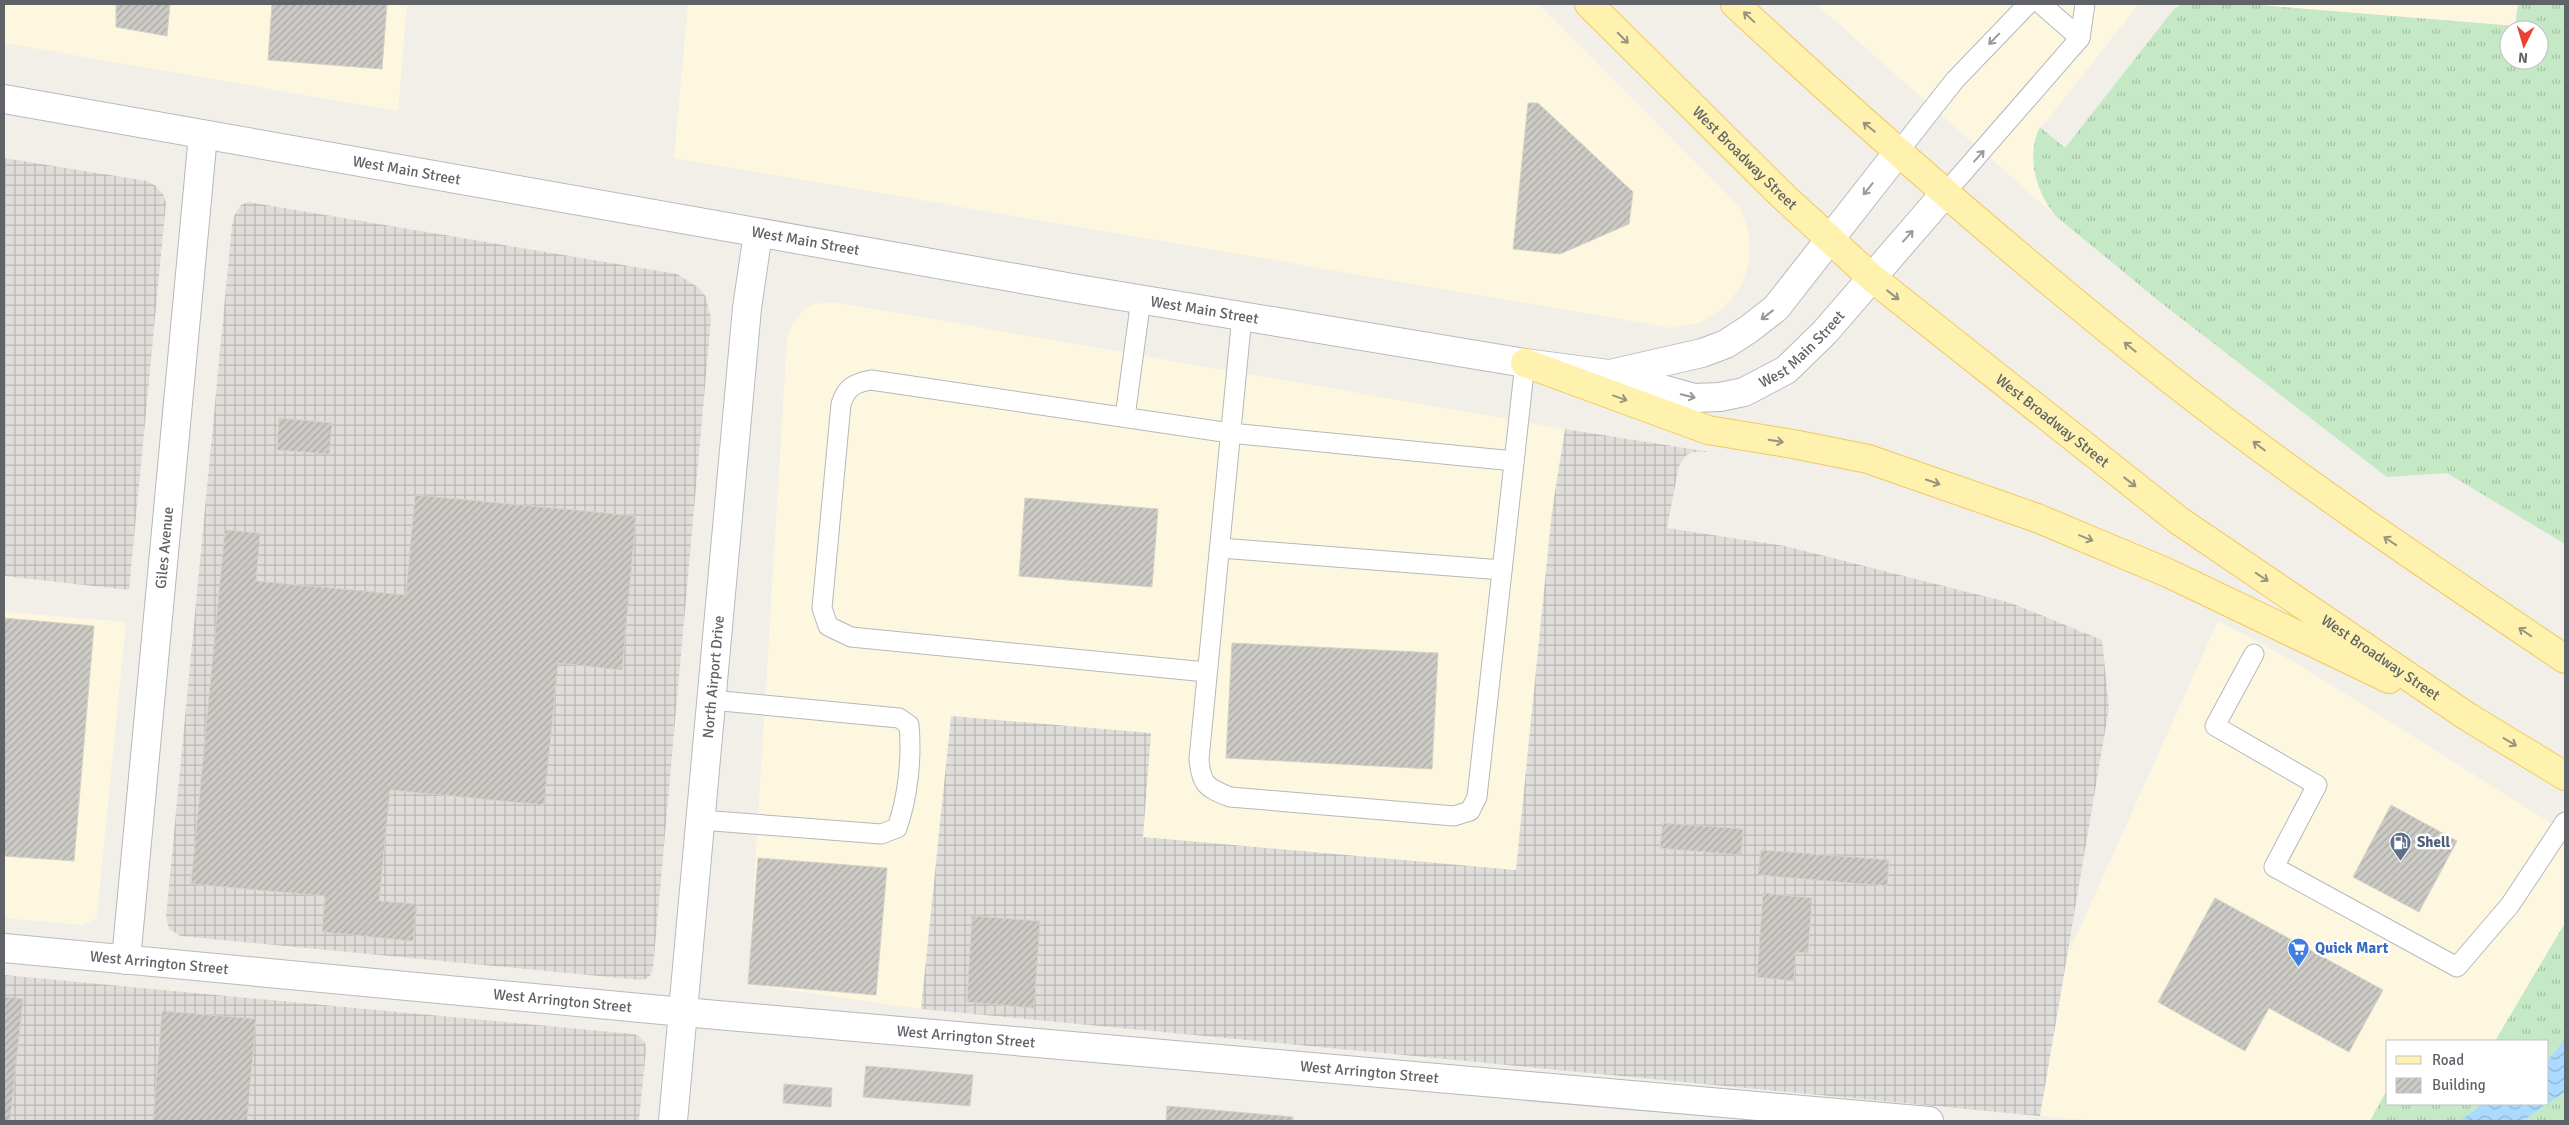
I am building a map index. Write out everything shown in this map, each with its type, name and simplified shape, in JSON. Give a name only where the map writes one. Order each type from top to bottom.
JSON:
[{"type":"main road","name":"West Broadway Street","points":[[1588,4],[1828,240],[1871,277],[2178,520],[2468,717],[2565,776]]},
{"type":"main road","points":[[1734,4],[1863,122],[1899,151],[2014,252],[2136,351],[2266,451],[2385,537],[2565,660]]},
{"type":"main road","name":"West Main Street","points":[[4,100],[1141,299],[1525,363],[1608,374],[1694,398],[1720,397],[1744,392],[1786,370],[1803,356],[1946,192]]},
{"type":"main road","name":"Giles Avenue","points":[[126,960],[203,135]]},
{"type":"main road","name":"West Main Street","points":[[1608,374],[1702,352],[1726,344],[1776,308],[1899,151]]},
{"type":"main road","name":"North Airport Drive","points":[[673,1121],[747,308],[758,233]]},
{"type":"main road","points":[[1525,363],[1708,430],[1868,459],[2037,518],[2168,573],[2468,717]]},
{"type":"main road","name":"West Arrington Street","points":[[4,948],[683,1012],[1929,1121]]},
{"type":"lane","points":[[1899,151],[1955,80],[2028,4]]},
{"type":"lane","points":[[2041,4],[2080,38]]},
{"type":"lane","points":[[1946,192],[2080,38],[2085,4]]},
{"type":"lane","points":[[1125,417],[1141,299]]},
{"type":"lane","points":[[1242,316],[1199,759],[1200,776],[1210,789],[1230,797],[1454,816],[1470,811],[1477,797],[1525,363]]},
{"type":"lane","points":[[1206,672],[851,637],[828,626],[822,608],[841,404],[846,391],[858,382],[870,380],[1230,433],[1514,461]]},
{"type":"lane","points":[[1220,548],[1502,570]]},
{"type":"lane","points":[[2254,654],[2215,726],[2317,785],[2274,867],[2458,967],[2510,905],[2565,822]]},
{"type":"lane","points":[[701,820],[882,834],[897,828],[903,812],[911,743],[909,725],[899,718],[711,700]]},
{"type":"shaded area","points":[[4,4],[407,4],[398,111],[4,43]]},
{"type":"shaded area","points":[[688,4],[1538,4],[1740,207],[1749,233],[1750,260],[1741,287],[1723,308],[1700,323],[1672,328],[674,158]]},
{"type":"shaded area","points":[[1816,4],[2139,4],[2036,134],[2034,158],[2037,183],[2048,207],[2057,217]]},
{"type":"shaded area","points":[[2246,4],[2518,4],[2517,20],[2499,20],[2499,25]]},
{"type":"shaded area","points":[[4,158],[147,181],[156,186],[163,194],[166,203],[129,590],[4,576]]},
{"type":"shaded area","points":[[248,202],[677,274],[699,288],[706,297],[711,319],[653,968],[650,976],[646,979],[181,936],[169,929],[166,917],[232,225],[235,214],[241,205]]},
{"type":"shaded area","points":[[833,302],[1565,429],[1552,511],[1516,870],[1142,837],[952,716],[921,1009],[748,984],[787,339],[793,322],[806,308],[815,304]]},
{"type":"shaded area","points":[[1565,429],[1710,452],[1693,452],[1685,456],[1679,466],[1667,528],[1785,546],[2011,603],[2102,640],[2109,708],[2040,1116],[921,1009],[951,716],[1151,733],[1143,837],[1516,870],[1552,511]]},
{"type":"shaded area","points":[[4,612],[126,622],[97,915],[95,919],[83,925],[4,918]]},
{"type":"shaded area","points":[[2218,621],[2293,661],[2565,832],[2565,923],[2496,1040],[2386,1040],[2386,1092],[2370,1121],[2097,1121],[2040,1116],[2067,957]]},
{"type":"shaded area","points":[[4,975],[633,1034],[639,1036],[645,1043],[646,1050],[639,1121],[4,1121]]},
{"type":"green space","points":[[2182,4],[2246,4],[2499,25],[2499,70],[2549,70],[2549,20],[2516,20],[2518,4],[2565,4],[2565,544],[2447,473],[2387,477],[2160,302],[2057,217],[2050,208],[2035,175],[2034,150],[2040,127],[2065,148],[2174,9]]},
{"type":"green space","points":[[2565,923],[2565,1039],[2549,1059],[2549,1040],[2496,1040]]},
{"type":"green space","points":[[2386,1092],[2386,1105],[2483,1105],[2459,1121],[2370,1121]]},
{"type":"green space","points":[[2565,1092],[2565,1121],[2523,1121],[2549,1105],[2549,1103]]},
{"type":"water","points":[[2565,1039],[2565,1092],[2549,1103],[2549,1059]]},
{"type":"water","points":[[2483,1105],[2547,1105],[2523,1121],[2459,1121]]},
{"type":"building","points":[[116,4],[170,4],[167,36],[116,27]]},
{"type":"building","points":[[272,4],[387,4],[382,69],[268,60]]},
{"type":"building","points":[[1528,103],[1538,103],[1633,192],[1629,224],[1560,254],[1513,249]]},
{"type":"building","points":[[279,418],[332,423],[329,454],[277,450]]},
{"type":"building","points":[[415,495],[636,516],[622,670],[558,663],[544,805],[390,790],[379,901],[417,904],[413,941],[322,932],[325,896],[191,884],[225,530],[260,533],[256,581],[406,595]]},
{"type":"building","points":[[1025,498],[1158,509],[1152,587],[1019,576]]},
{"type":"building","points":[[4,618],[94,626],[74,861],[4,856]]},
{"type":"building","points":[[1232,643],[1438,653],[1432,769],[1226,758]]},
{"type":"building","points":[[2391,805],[2457,841],[2419,912],[2353,877]]},
{"type":"building","points":[[1663,823],[1743,829],[1741,855],[1660,848]]},
{"type":"building","points":[[1761,850],[1889,860],[1887,886],[1758,875]]},
{"type":"building","points":[[758,858],[887,868],[876,995],[748,984]]},
{"type":"building","points":[[1763,893],[1812,898],[1808,953],[1796,952],[1794,981],[1757,977]]},
{"type":"building","points":[[2215,898],[2383,990],[2349,1052],[2269,1008],[2245,1051],[2158,1002]]},
{"type":"building","points":[[972,916],[1040,921],[1034,1008],[967,1002]]},
{"type":"building","points":[[4,997],[23,999],[10,1121],[4,1121]]},
{"type":"building","points":[[162,1011],[256,1019],[247,1121],[153,1121]]},
{"type":"building","points":[[866,1066],[973,1075],[970,1106],[863,1097]]},
{"type":"building","points":[[784,1084],[832,1088],[831,1107],[783,1103]]},
{"type":"building","points":[[1167,1106],[1293,1117],[1293,1121],[1166,1121]]},
{"type":"place","name":"Shell","points":[[2401,861]]},
{"type":"place","name":"Quick Mart","points":[[2299,967]]}]
